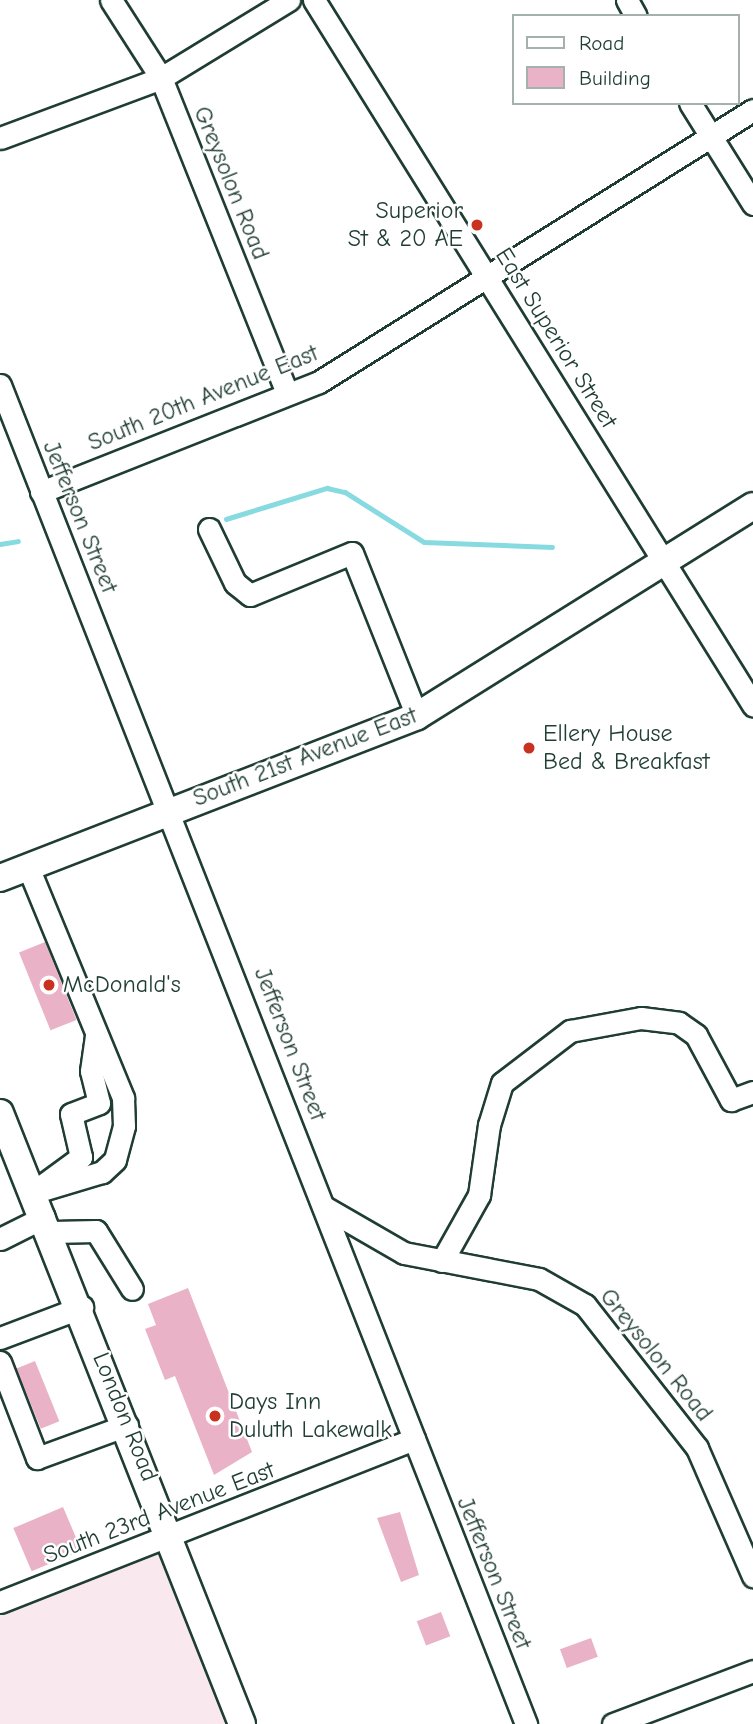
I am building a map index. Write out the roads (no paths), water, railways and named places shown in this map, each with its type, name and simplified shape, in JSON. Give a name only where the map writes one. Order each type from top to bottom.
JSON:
[{"type":"main road","name":"South 21st Avenue East","points":[[0,878],[171,808],[417,716],[753,506]]},
{"type":"main road","name":"London Road","points":[[0,1113],[82,1307],[242,1724]]},
{"type":"street","name":"Greysolon Road","points":[[111,0],[161,78],[287,393]]},
{"type":"street","points":[[0,138],[161,78],[289,0]]},
{"type":"street","name":"East Superior Street","points":[[314,0],[666,559],[753,705]]},
{"type":"street","points":[[691,105],[753,204]]},
{"type":"street","name":"South 20th Avenue East","points":[[41,492],[319,382],[489,281],[753,110]]},
{"type":"street","name":"Jefferson Street","points":[[0,385],[171,808],[526,1724]]},
{"type":"street","points":[[209,529],[235,583],[250,595],[352,553],[417,716]]},
{"type":"street","points":[[28,867],[123,1098],[115,1160],[81,1181],[32,1193]]},
{"type":"street","points":[[442,1262],[479,1195],[488,1125],[502,1083],[570,1031],[641,1018],[680,1023],[696,1035],[731,1100],[753,1092]]},
{"type":"street","points":[[32,1193],[81,1157],[71,1114],[99,1103],[91,1071],[96,1034]]},
{"type":"street","name":"Greysolon Road","points":[[326,1208],[383,1243],[442,1262],[539,1279],[590,1311],[696,1448],[753,1576]]},
{"type":"street","points":[[0,1239],[48,1225],[96,1231],[132,1289]]},
{"type":"street","points":[[0,1338],[82,1307]]},
{"type":"street","points":[[0,1362],[37,1458],[127,1424]]},
{"type":"street","name":"South 23rd Avenue East","points":[[0,1602],[172,1537],[414,1439]]},
{"type":"street","points":[[613,1724],[665,1715],[753,1671]]},
{"type":"waterway","points":[[226,519],[327,488],[345,492],[424,542],[552,547]]},
{"type":"waterway","points":[[0,544],[18,541]]},
{"type":"place","name":"Superior St & 20 AE","points":[[477,225]]},
{"type":"place","name":"Ellery House Bed & Breakfast","points":[[529,748]]},
{"type":"place","name":"McDonald's","points":[[49,985]]},
{"type":"place","name":"Days Inn Duluth Lakewalk","points":[[215,1416]]}]
